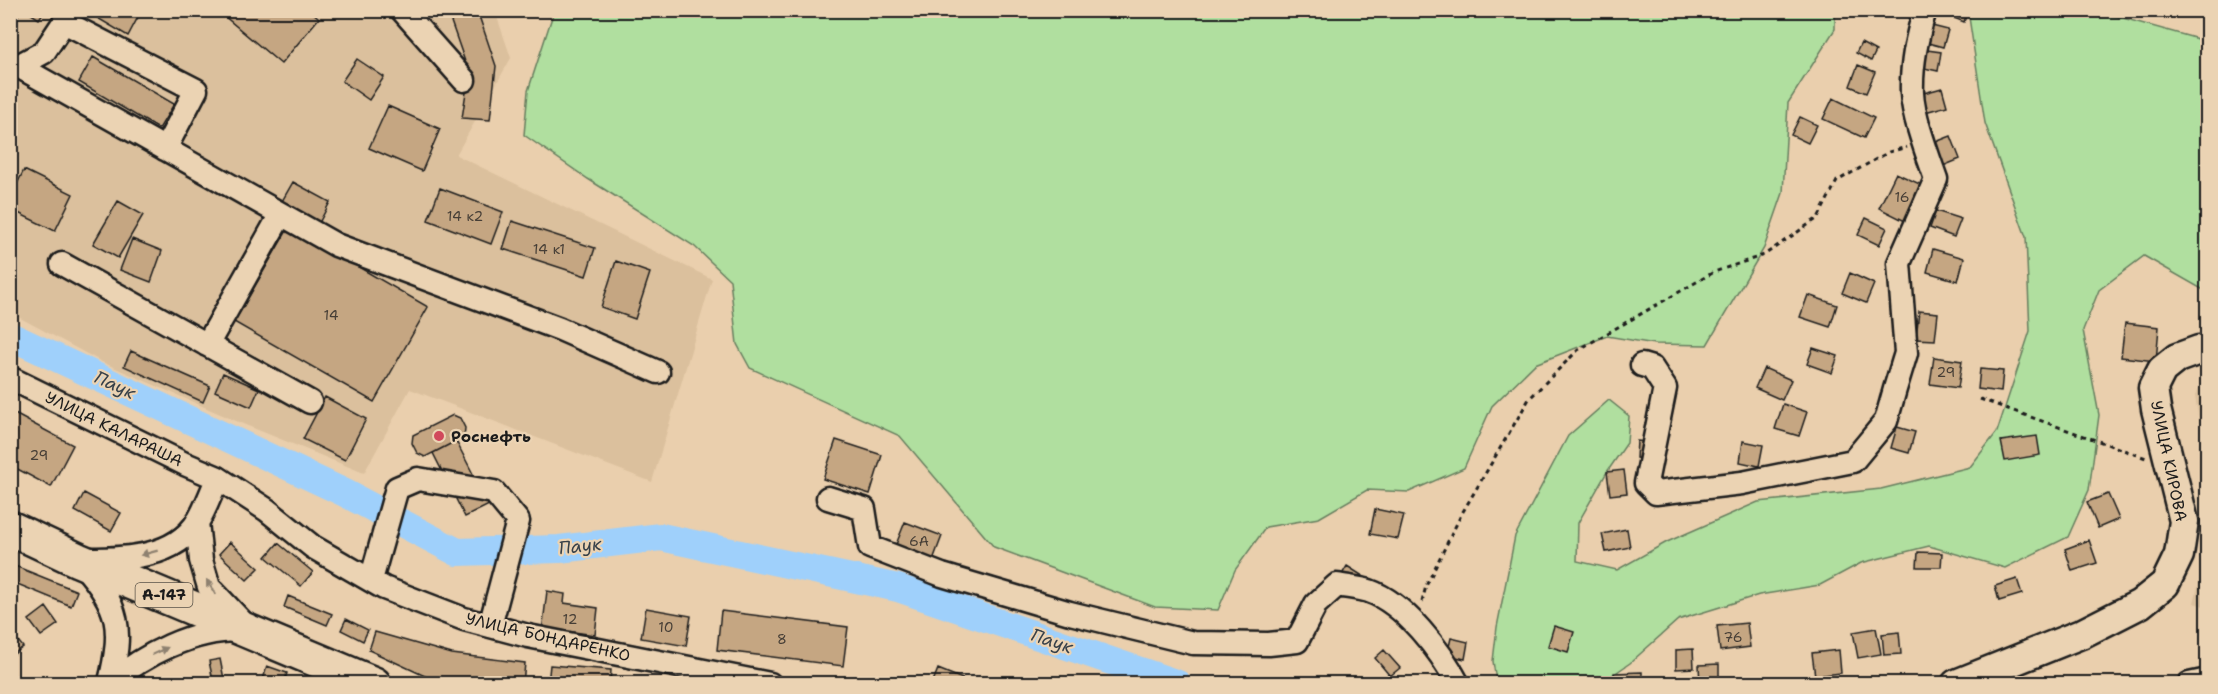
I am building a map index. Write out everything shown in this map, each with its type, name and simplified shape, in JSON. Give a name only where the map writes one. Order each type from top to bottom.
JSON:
[{"type":"highway","name":"А-147","points":[[10,528],[78,560],[250,630],[374,684]]},
{"type":"main road","name":"УЛИЦА КИРОВА","points":[[1956,684],[2081,634],[2140,604],[2165,584],[2179,555],[2184,521],[2156,409],[2153,388],[2162,370],[2177,358],[2199,350],[2208,352]]},
{"type":"street","points":[[402,10],[464,80]]},
{"type":"street","points":[[1642,365],[1652,368],[1665,388],[1646,483],[1656,493],[1742,483],[1852,461],[1886,421],[1906,353],[1899,263],[1936,179],[1923,144],[1912,94],[1918,34],[1924,10]]},
{"type":"street","points":[[14,66],[44,52],[67,16],[196,90],[165,149]]},
{"type":"street","points":[[14,66],[336,245],[560,329],[658,372]]},
{"type":"street","points":[[207,345],[281,214]]},
{"type":"street","points":[[62,264],[310,402]]},
{"type":"street","name":"УЛИЦА КАЛАРАША","points":[[10,378],[185,465],[218,478]]},
{"type":"street","points":[[78,560],[123,559],[154,553],[182,537],[197,522],[218,478]]},
{"type":"street","name":"УЛИЦА БОНДАРЕНКО","points":[[218,478],[267,510],[313,547],[371,580],[426,604],[490,626],[546,640],[770,684]]},
{"type":"street","points":[[371,580],[397,488],[418,479],[494,492],[518,521],[490,626]]},
{"type":"street","points":[[828,498],[864,509],[870,547],[880,551],[942,575],[1070,614],[1193,643],[1269,644],[1297,641],[1316,604],[1337,585],[1370,592],[1398,608],[1431,642],[1458,684]]},
{"type":"street","points":[[197,522],[201,560],[209,587],[250,630]]},
{"type":"street","points":[[78,560],[103,588],[117,621],[117,654],[111,683]]},
{"type":"street","points":[[111,683],[149,657],[188,638],[225,630],[250,630]]},
{"type":"street","points":[[2189,684],[2208,680]]},
{"type":"path","points":[[1422,602],[1426,586],[1461,515],[1529,399],[1578,350],[1714,272],[1764,255],[1818,218],[1837,181],[1889,152],[1923,144]]},
{"type":"path","points":[[1980,399],[2170,466]]},
{"type":"shaded area","points":[[10,11],[495,11],[511,58],[456,155],[712,279],[652,482],[410,389],[364,473],[243,424],[102,362],[11,313]]},
{"type":"shaded area","points":[[2204,378],[2207,378],[2207,469],[2195,396]]},
{"type":"shaded area","points":[[2207,548],[2207,607],[2194,603]]},
{"type":"green space","points":[[1835,10],[1835,29],[1788,103],[1783,193],[1764,248],[1707,345],[1655,344],[1607,336],[1535,364],[1492,406],[1464,468],[1409,492],[1367,490],[1319,518],[1266,527],[1235,570],[1218,610],[1155,607],[994,547],[900,436],[750,368],[737,344],[730,280],[694,246],[588,179],[524,135],[528,91],[554,11]]},
{"type":"green space","points":[[1976,11],[2098,11],[2198,39],[2207,35],[2207,292],[2144,256],[2099,290],[2083,330],[2099,415],[2089,490],[2068,537],[2005,568],[1929,546],[1861,563],[1820,585],[1759,595],[1678,620],[1630,663],[1601,683],[1504,684],[1496,681],[1493,661],[1497,627],[1515,536],[1568,436],[1609,400],[1629,416],[1627,443],[1607,472],[1578,523],[1577,561],[1617,570],[1667,542],[1758,502],[1881,489],[1970,467],[1997,432],[2030,331],[2026,237],[1985,123],[1969,17]]},
{"type":"building","points":[[10,10],[19,10],[12,39],[10,39]]},
{"type":"building","points":[[25,10],[45,10],[39,19]]},
{"type":"building","points":[[84,10],[125,10],[138,17],[128,36]]},
{"type":"building","points":[[217,10],[310,10],[319,18],[281,64]]},
{"type":"building","points":[[447,10],[477,10],[496,66],[490,120],[462,118],[469,73]]},
{"type":"building","points":[[1935,10],[1968,10],[1964,22]]},
{"type":"building","points":[[1932,26],[1948,30],[1943,47],[1928,43]]},
{"type":"building","points":[[1861,43],[1876,51],[1871,61],[1856,53]]},
{"type":"building","points":[[1927,50],[1941,52],[1938,71],[1924,68]]},
{"type":"building","points":[[93,57],[174,104],[159,129],[79,82]]},
{"type":"building","points":[[357,59],[384,77],[369,100],[342,81]]},
{"type":"building","points":[[1858,65],[1875,72],[1866,93],[1850,86]]},
{"type":"building","points":[[1942,88],[1947,106],[1925,112],[1920,94]]},
{"type":"building","points":[[1833,98],[1874,118],[1864,138],[1823,119]]},
{"type":"building","points":[[388,106],[440,129],[422,171],[369,148]]},
{"type":"building","points":[[1800,117],[1817,125],[1808,143],[1791,135]]},
{"type":"building","points":[[1951,136],[1960,159],[1943,166],[1933,143]]},
{"type":"building","points":[[24,170],[73,194],[55,231],[10,209],[10,198]]},
{"type":"building","points":[[1896,173],[1924,186],[1907,222],[1879,208]]},
{"type":"building","points":[[293,182],[330,202],[319,223],[281,203]]},
{"type":"building","points":[[440,188],[503,212],[491,244],[428,220]]},
{"type":"building","points":[[118,201],[143,215],[118,258],[93,244]]},
{"type":"building","points":[[1936,211],[1961,219],[1954,237],[1930,228]]},
{"type":"building","points":[[1866,218],[1887,228],[1879,245],[1858,235]]},
{"type":"building","points":[[512,221],[595,248],[586,276],[503,249]]},
{"type":"building","points":[[289,227],[428,307],[374,402],[234,322]]},
{"type":"building","points":[[132,239],[162,251],[151,282],[120,270]]},
{"type":"building","points":[[1933,249],[1964,258],[1958,281],[1927,272]]},
{"type":"building","points":[[616,261],[650,273],[635,319],[601,307]]},
{"type":"building","points":[[10,269],[18,273],[10,286]]},
{"type":"building","points":[[1850,273],[1874,284],[1866,303],[1842,293]]},
{"type":"building","points":[[1808,295],[1837,305],[1830,327],[1800,317]]},
{"type":"building","points":[[1919,311],[1938,313],[1935,340],[1916,339]]},
{"type":"building","points":[[2125,323],[2159,327],[2156,361],[2121,357]]},
{"type":"building","points":[[1813,348],[1838,356],[1832,373],[1807,364]]},
{"type":"building","points":[[131,351],[210,386],[203,402],[124,366]]},
{"type":"building","points":[[1934,357],[1962,361],[1958,388],[1930,384]]},
{"type":"building","points":[[1764,368],[1791,380],[1782,400],[1755,388]]},
{"type":"building","points":[[1980,369],[2003,371],[2001,392],[1978,389]]},
{"type":"building","points":[[223,373],[259,389],[251,407],[215,391]]},
{"type":"building","points":[[325,397],[366,419],[345,460],[303,439]]},
{"type":"building","points":[[1783,404],[1807,412],[1799,436],[1775,429]]},
{"type":"building","points":[[11,412],[73,445],[51,487],[10,465]]},
{"type":"building","name":"Роснефть","points":[[453,415],[460,418],[465,428],[464,437],[425,457],[417,453],[412,443],[413,435]]},
{"type":"building","points":[[1897,427],[1915,432],[1909,453],[1891,448]]},
{"type":"building","points":[[2037,436],[2040,455],[2005,461],[2001,441]]},
{"type":"building","points":[[836,440],[882,455],[870,494],[823,479]]},
{"type":"building","points":[[456,441],[489,505],[465,517],[433,453]]},
{"type":"building","points":[[1637,441],[1646,442],[1645,459],[1636,458]]},
{"type":"building","points":[[1743,441],[1763,445],[1759,466],[1740,462]]},
{"type":"building","points":[[1624,470],[1627,493],[1610,495],[1607,472]]},
{"type":"building","points":[[84,493],[121,513],[111,531],[75,511]]},
{"type":"building","points":[[2108,494],[2119,519],[2098,528],[2087,502]]},
{"type":"building","points":[[1375,509],[1404,515],[1398,539],[1370,534]]},
{"type":"building","points":[[905,522],[942,536],[933,560],[895,547]]},
{"type":"building","points":[[1627,529],[1630,547],[1606,552],[1602,534]]},
{"type":"building","points":[[2089,540],[2097,563],[2072,571],[2065,549]]},
{"type":"building","points":[[230,542],[259,568],[247,580],[219,554]]},
{"type":"building","points":[[278,543],[313,572],[301,586],[266,557]]},
{"type":"building","points":[[1918,552],[1942,553],[1941,567],[1917,567]]},
{"type":"building","points":[[10,564],[77,591],[71,606],[10,581]]},
{"type":"building","points":[[1347,566],[1366,578],[1357,593],[1338,581]]},
{"type":"building","points":[[2017,579],[2022,594],[1999,601],[1995,586]]},
{"type":"building","points":[[547,591],[565,594],[564,603],[598,608],[595,635],[560,630],[559,635],[542,632]]},
{"type":"building","points":[[288,596],[332,614],[327,625],[284,607]]},
{"type":"building","points":[[46,607],[58,624],[41,636],[29,620]]},
{"type":"building","points":[[646,608],[691,616],[686,646],[641,638]]},
{"type":"building","points":[[721,611],[848,627],[843,666],[717,650]]},
{"type":"building","points":[[346,619],[368,630],[363,641],[341,630]]},
{"type":"building","points":[[1747,623],[1750,647],[1720,651],[1717,626]]},
{"type":"building","points":[[1554,626],[1574,632],[1568,652],[1548,646]]},
{"type":"building","points":[[1876,628],[1881,654],[1858,658],[1853,632]]},
{"type":"building","points":[[375,632],[452,654],[525,663],[523,684],[442,684],[369,650]]},
{"type":"building","points":[[1899,632],[1901,654],[1884,655],[1882,634]]},
{"type":"building","points":[[12,633],[23,647],[11,656],[10,634]]},
{"type":"building","points":[[1451,638],[1468,642],[1465,659],[1447,655]]},
{"type":"building","points":[[1693,649],[1694,668],[1676,669],[1676,650]]},
{"type":"building","points":[[1384,650],[1400,668],[1390,676],[1375,658]]},
{"type":"building","points":[[1839,650],[1841,673],[1815,676],[1812,653]]},
{"type":"building","points":[[220,659],[224,679],[213,681],[209,661]]},
{"type":"building","points":[[1719,664],[1719,684],[1700,684],[1699,665]]},
{"type":"building","points":[[550,665],[611,670],[610,684],[548,684]]},
{"type":"building","points":[[267,666],[287,673],[284,684],[262,683]]},
{"type":"building","points":[[938,669],[975,684],[932,684]]},
{"type":"building","points":[[1642,672],[1642,684],[1614,684],[1614,673]]},
{"type":"waterway","name":"Паук","points":[[10,336],[345,493],[457,552],[559,549],[661,537],[898,588],[1178,684]]},
{"type":"place","name":"Роснефть","points":[[439,436]]}]
